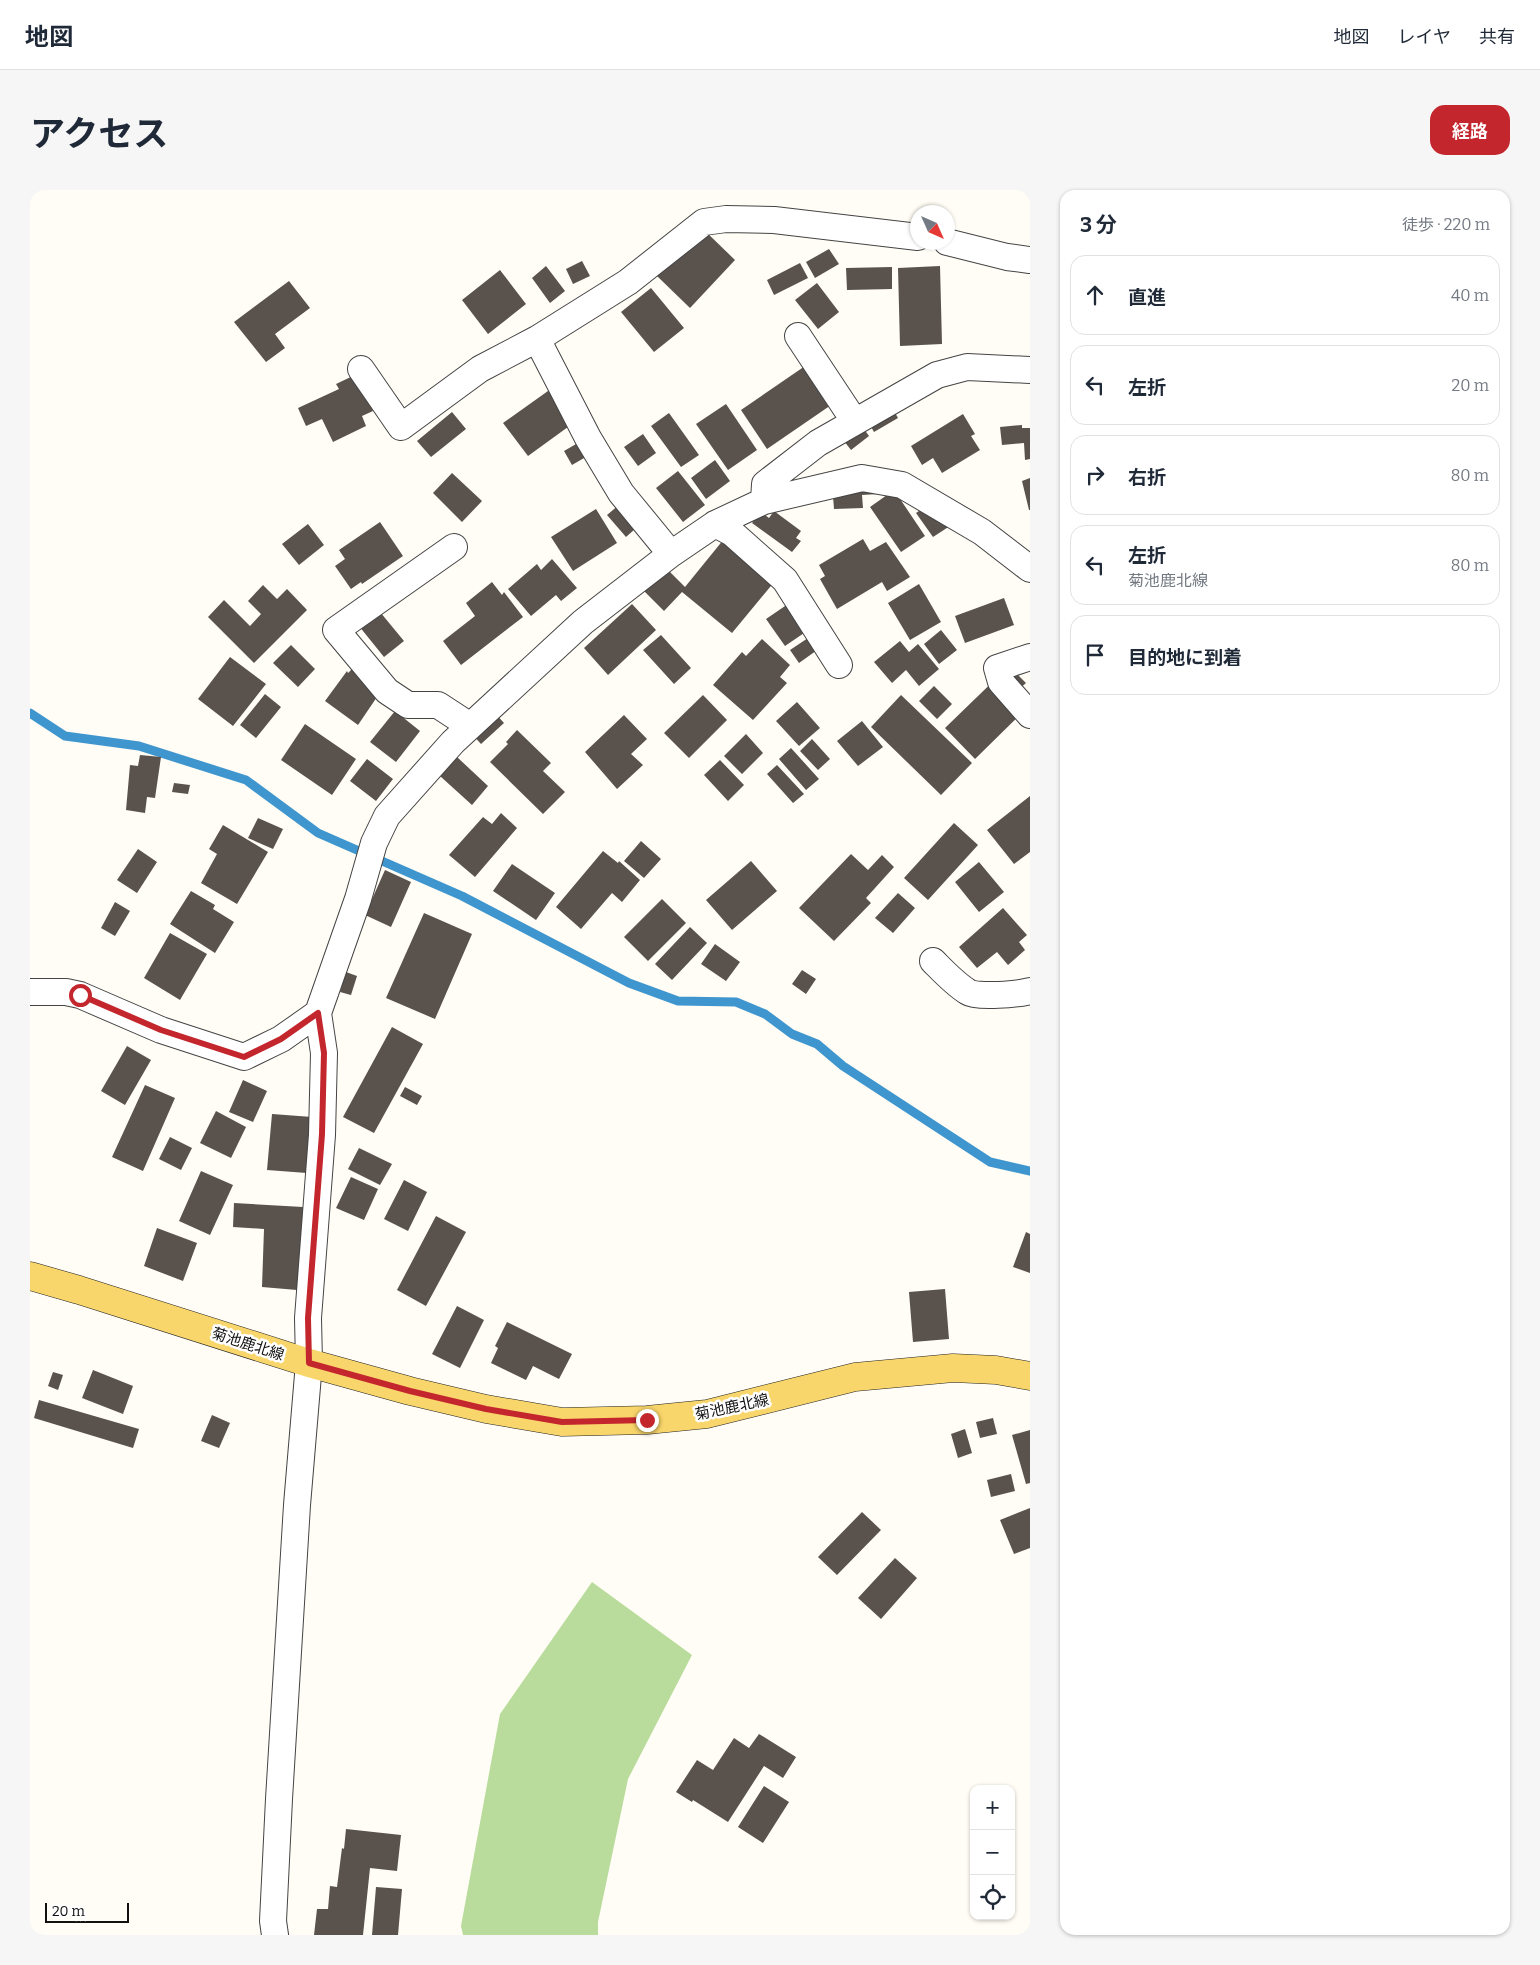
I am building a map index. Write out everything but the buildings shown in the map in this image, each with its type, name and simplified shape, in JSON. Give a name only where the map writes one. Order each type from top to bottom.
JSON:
[{"type":"main road","name":"菊池鹿北線","points":[[30,1276],[80,1290],[309,1363],[410,1391],[486,1409],[562,1422],[647,1420],[707,1414],[865,1376],[953,1368],[996,1370],[1030,1376]]},
{"type":"street","points":[[361,368],[401,427],[480,369],[537,339],[628,282],[704,222],[726,219],[774,220],[910,236]]},
{"type":"street","points":[[955,244],[1007,257],[1030,260]]},
{"type":"street","points":[[798,336],[855,422]]},
{"type":"street","points":[[537,339],[588,438],[621,492],[671,554]]},
{"type":"street","points":[[764,501],[765,484],[818,443],[937,375],[966,368],[1030,370]]},
{"type":"street","points":[[275,1935],[273,1921],[279,1799],[297,1505],[309,1363],[308,1318],[322,1134],[324,1053],[318,1013],[358,899],[374,843],[387,816],[453,742],[583,622],[671,554],[715,524],[764,501],[862,478],[902,485],[982,532],[1030,570]]},
{"type":"street","points":[[715,524],[732,533],[785,580],[839,665]]},
{"type":"street","points":[[454,547],[336,630],[387,691],[408,705],[438,705],[461,720],[467,729]]},
{"type":"street","points":[[1030,658],[997,668],[1001,682],[1030,715]]},
{"type":"street","points":[[933,961],[970,994],[1018,995],[1030,991]]},
{"type":"street","points":[[30,992],[66,992],[80,995],[161,1030],[244,1057],[281,1039],[318,1013]]},
{"type":"green space","points":[[592,1582],[692,1655],[628,1779],[598,1922],[598,1935],[463,1935],[461,1926],[500,1714]]},
{"type":"waterway","points":[[30,713],[65,736],[139,746],[246,780],[318,833],[462,896],[629,983],[678,1001],[736,1002],[765,1014],[792,1034],[817,1044],[843,1066],[990,1162],[1030,1171]]},
{"type":"route","points":[[80,995],[161,1030],[244,1057],[281,1039],[318,1013],[324,1053],[322,1134],[308,1318],[309,1363],[410,1391],[486,1409],[562,1422],[647,1420]]}]
